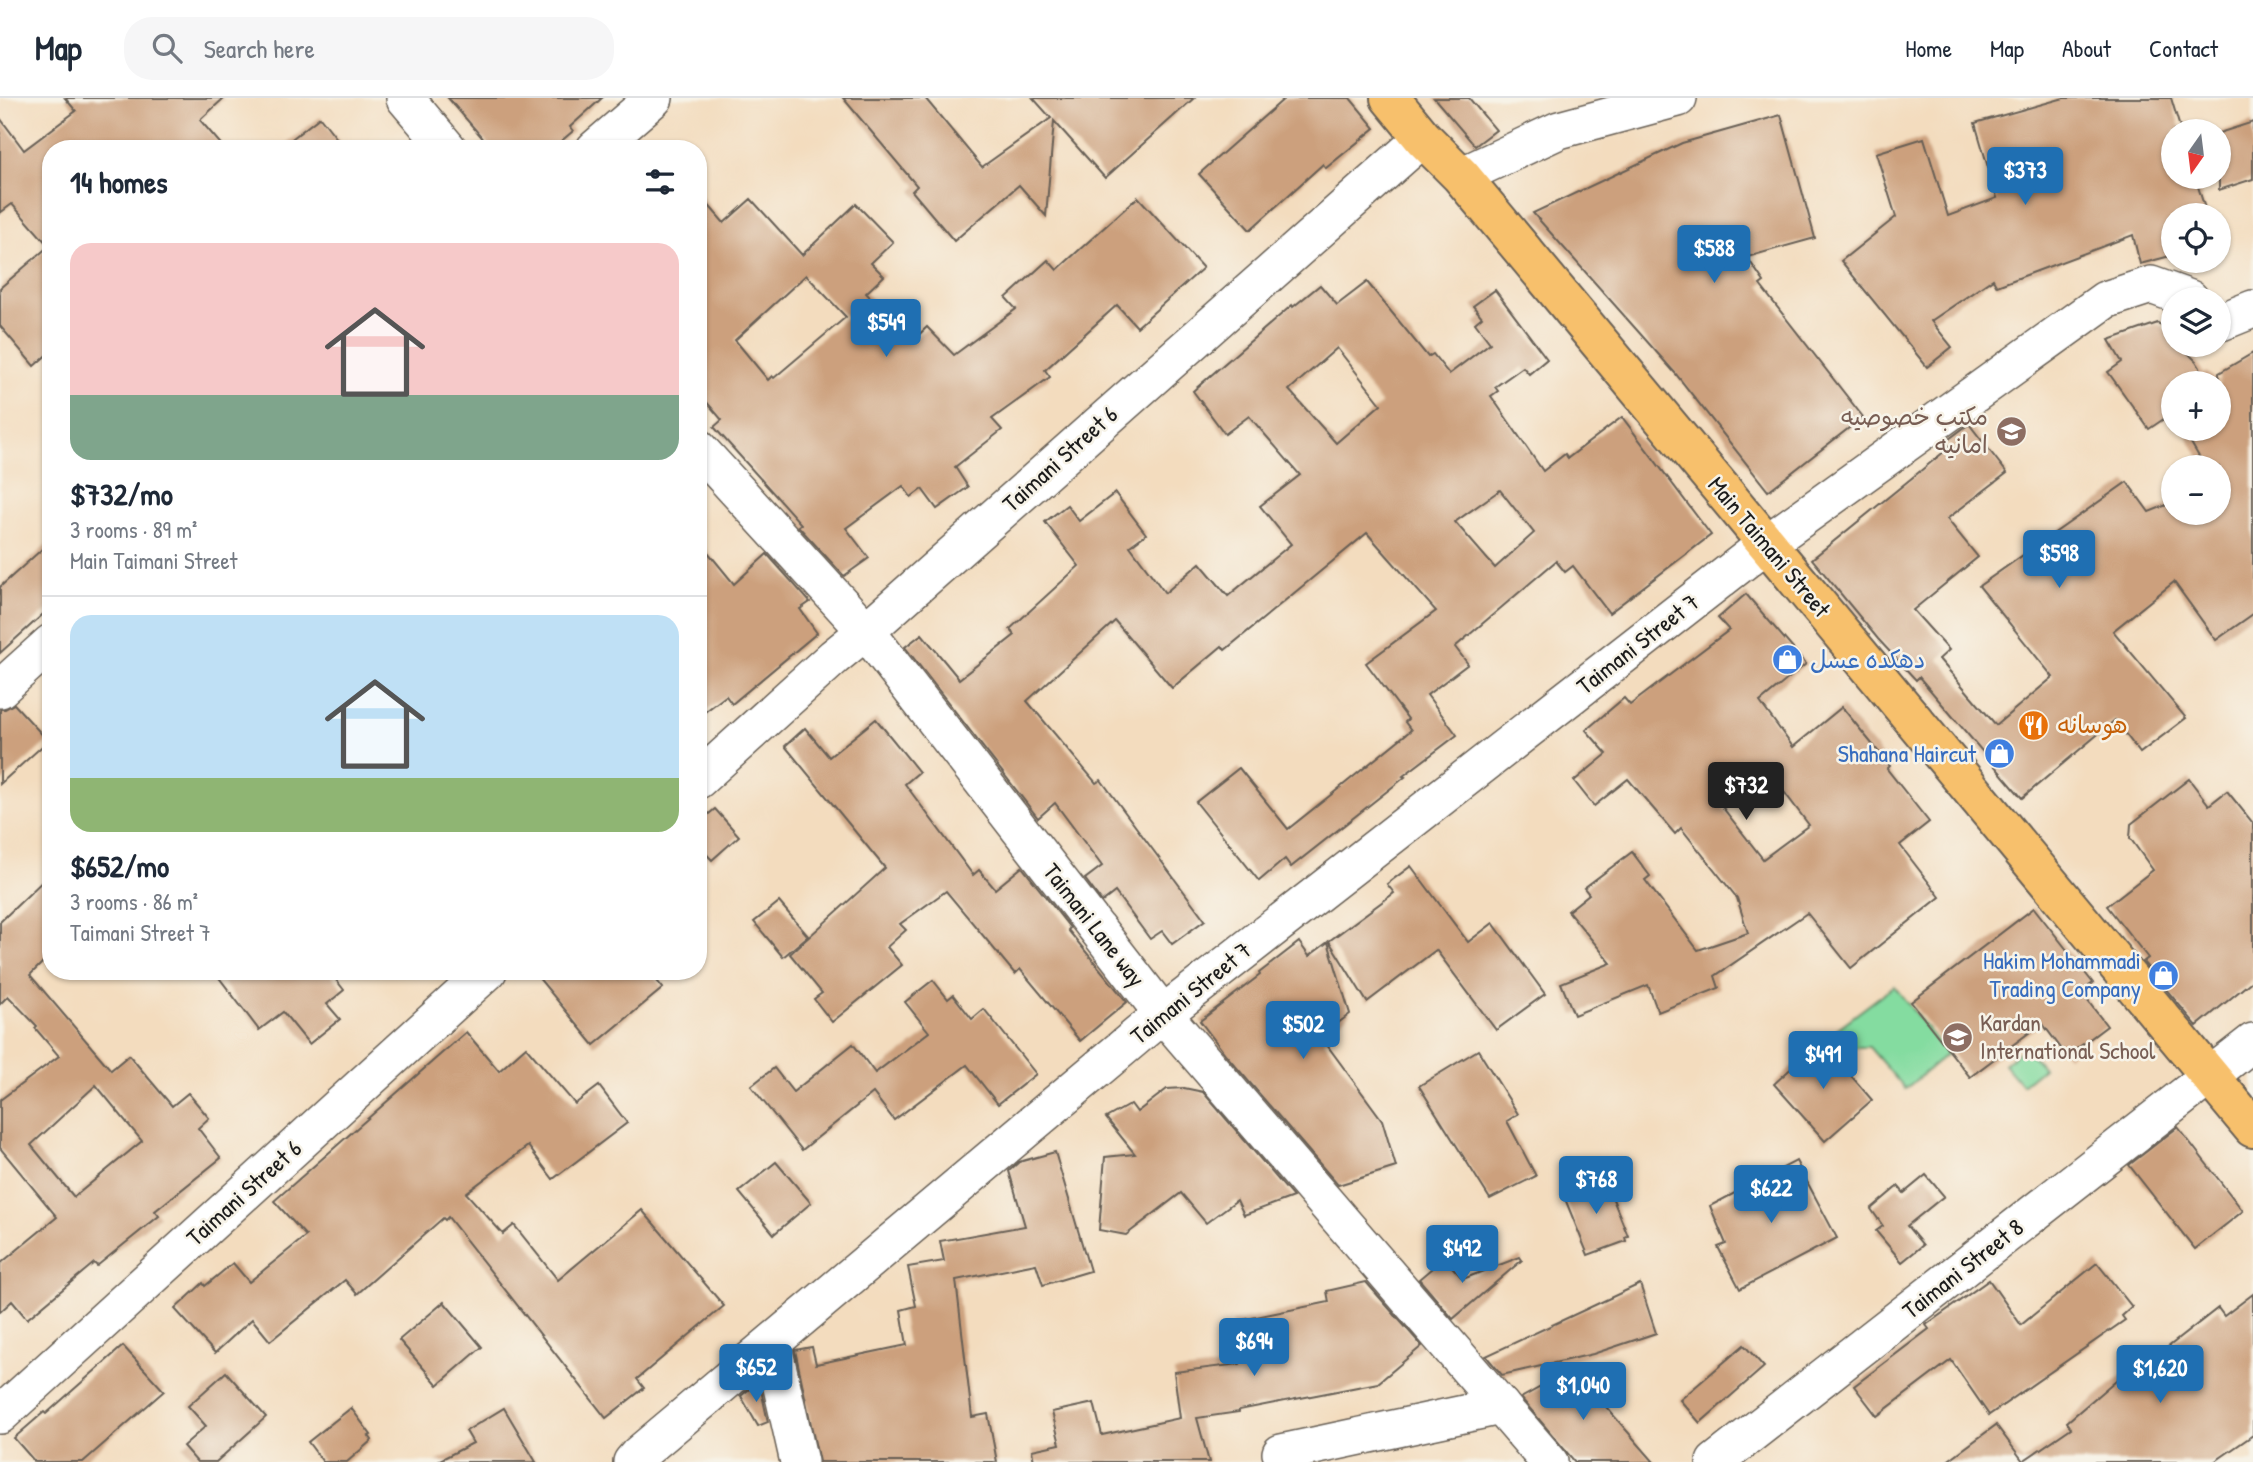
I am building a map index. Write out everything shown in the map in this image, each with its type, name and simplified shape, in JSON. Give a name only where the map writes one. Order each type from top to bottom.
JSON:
[{"type":"main road","name":"Main Taimani Street","points":[[1390,98],[1423,138],[1461,176],[2253,1128]]},
{"type":"street","points":[[405,98],[440,140]]},
{"type":"street","points":[[605,140],[654,98]]},
{"type":"street","points":[[1461,176],[1559,130],[1678,98]]},
{"type":"street","name":"Taimani Street 6","points":[[707,772],[1423,138]]},
{"type":"street","name":"Taimani Street 7","points":[[632,1462],[1163,1014],[1766,544],[2105,300],[2151,285],[2161,289]]},
{"type":"street","points":[[2231,318],[2253,309]]},
{"type":"street","name":"Taimani Lane way","points":[[707,458],[866,631],[1163,1014],[1549,1462]]},
{"type":"street","points":[[0,689],[42,651]]},
{"type":"street","name":"Taimani Street 6","points":[[0,1415],[478,980]]},
{"type":"street","name":"Taimani Street 8","points":[[1715,1462],[2253,1042]]},
{"type":"street","points":[[772,1343],[799,1462]]},
{"type":"street","points":[[1281,1453],[1501,1406]]},
{"type":"green space","points":[[1894,986],[1947,1054],[1905,1089],[1869,1047],[1852,1047],[1837,1029]]},
{"type":"green space","points":[[2025,1047],[2043,1068],[2022,1085],[2004,1064]]},
{"type":"building","points":[[65,98],[224,98],[200,120],[217,140],[42,140],[42,238],[12,204],[0,213],[0,118],[24,150],[76,111]]},
{"type":"building","points":[[448,98],[602,98],[570,127],[573,131],[562,140],[484,140]]},
{"type":"building","points":[[843,98],[925,98],[982,167],[1051,118],[1033,98],[1194,98],[1105,178],[1054,121],[1046,216],[1019,185],[954,241],[912,191],[917,186]]},
{"type":"building","points":[[1285,98],[1350,98],[1375,128],[1326,168],[1323,164],[1250,230],[1199,174]]},
{"type":"building","points":[[1434,98],[1469,98],[1496,130],[1475,146]]},
{"type":"building","points":[[2064,98],[2171,98],[2177,119],[2161,119],[2161,189],[2199,189],[2203,203],[2161,203],[2161,258],[2140,264],[2133,235],[1997,286],[1993,279],[1931,321],[1952,347],[1927,367],[1841,261],[1896,217],[1876,153],[1924,138],[1948,216],[1997,198],[1975,123]]},
{"type":"building","points":[[1781,115],[1815,238],[1747,257],[1764,282],[1760,285],[1863,417],[1768,491],[1675,373],[1533,213],[1682,143]]},
{"type":"building","points":[[320,117],[338,140],[291,140]]},
{"type":"building","points":[[2253,122],[2253,179],[2231,186],[2231,129]]},
{"type":"building","points":[[1138,197],[1203,268],[1137,327],[1117,305],[1045,370],[1050,377],[992,419],[1002,430],[955,467],[968,487],[937,509],[922,489],[911,497],[903,486],[846,528],[869,558],[844,576],[714,427],[722,420],[707,402],[707,203],[724,223],[751,199],[802,255],[856,204],[893,242],[871,263],[884,276],[866,293],[912,341],[927,327],[954,355],[1016,309],[1006,298],[1048,260],[1057,270]],"holes":[[[806,275],[846,317],[774,378],[772,376],[768,380],[735,340]]]},
{"type":"building","points":[[42,252],[42,359],[34,366],[0,326],[0,288]]},
{"type":"building","points":[[1367,282],[1428,357],[1433,354],[1449,374],[1490,343],[1475,323],[1482,317],[1473,306],[1495,290],[1547,359],[1529,374],[1523,367],[1495,387],[1498,391],[1491,396],[1543,471],[1565,454],[1568,458],[1622,417],[1711,535],[1609,613],[1573,566],[1565,572],[1556,561],[1455,647],[1468,664],[1427,695],[1457,735],[1291,867],[1285,859],[1259,881],[1196,802],[1239,768],[1288,829],[1411,730],[1405,722],[1408,719],[1366,663],[1436,611],[1367,533],[1225,650],[1222,646],[1172,688],[1115,621],[1027,701],[1096,783],[1101,780],[1205,920],[1172,944],[1162,931],[1150,939],[1115,892],[1102,902],[1085,879],[1102,866],[1055,803],[1038,818],[905,647],[922,634],[959,679],[1015,635],[1010,629],[1079,566],[1045,522],[1067,505],[1079,521],[1115,493],[1146,534],[1130,546],[1165,593],[1200,563],[1228,596],[1291,544],[1260,506],[1300,475],[1249,416],[1225,434],[1193,391],[1292,305],[1293,307],[1320,285],[1337,305]],"holes":[[[1337,348],[1381,404],[1336,443],[1289,390]],[[1500,490],[1534,533],[1495,568],[1455,522]]]},
{"type":"building","points":[[2158,323],[2161,326],[2161,357],[2192,357],[2202,371],[2161,371],[2161,421],[2149,429],[2108,372],[2122,362],[2109,340]]},
{"type":"building","points":[[2253,353],[2253,614],[2216,640],[2174,582],[2113,631],[2186,718],[2140,753],[2115,720],[2022,798],[1919,677],[1916,680],[1878,639],[1812,559],[1950,447],[1945,442],[1969,424],[2007,473],[1947,519],[1978,557],[1913,610],[1949,650],[1939,659],[1996,725],[2053,677],[1979,586],[2127,482],[2149,512],[2161,507],[2161,525],[2231,525],[2231,455],[2198,455],[2190,441],[2231,441],[2231,371],[2222,371]]},
{"type":"building","points":[[42,549],[42,615],[0,653],[0,587]]},
{"type":"building","points":[[707,551],[734,584],[767,554],[810,602],[800,609],[817,633],[732,704],[726,696],[707,710]]},
{"type":"building","points":[[1746,594],[1806,664],[1760,702],[1793,747],[1842,707],[1890,766],[1887,769],[1929,822],[1900,845],[1940,897],[1851,968],[1807,913],[1715,976],[1719,988],[1658,1012],[1648,985],[1574,1015],[1561,983],[1611,963],[1568,911],[1589,894],[1584,888],[1632,852],[1650,876],[1645,880],[1698,950],[1748,933],[1737,898],[1681,828],[1675,834],[1628,779],[1594,806],[1574,781],[1607,754],[1586,730],[1624,698],[1630,705],[1729,630],[1718,618]],"holes":[[[1770,773],[1809,825],[1763,859],[1723,808]]]},
{"type":"building","points":[[14,704],[42,734],[42,746],[0,784],[0,709]]},
{"type":"building","points":[[876,719],[919,772],[905,784],[973,875],[979,870],[995,889],[1022,867],[1070,928],[1068,930],[1127,1002],[1080,1041],[1020,969],[1015,974],[946,891],[900,924],[906,930],[887,947],[902,965],[832,1022],[814,999],[822,993],[790,954],[885,868],[785,746],[805,728],[829,757]]},
{"type":"building","points":[[2189,779],[2209,805],[2227,791],[2253,823],[2253,980],[2197,1026],[2143,962],[2148,958],[2107,906],[2153,870],[2130,838],[2131,824]]},
{"type":"building","points":[[715,809],[739,836],[712,860],[707,855],[707,816]]},
{"type":"building","points":[[1411,866],[1468,942],[1493,923],[1545,994],[1496,1030],[1436,950],[1367,1002],[1329,941],[1394,893],[1387,884]]},
{"type":"building","points":[[42,882],[42,963],[30,975],[111,1070],[129,1055],[172,1106],[188,1093],[209,1118],[198,1128],[221,1158],[155,1211],[159,1216],[97,1266],[94,1263],[27,1319],[12,1301],[0,1312],[0,1264],[57,1217],[0,1148],[0,1100],[59,1056],[35,1028],[37,1026],[8,996],[0,1004],[0,922]],"holes":[[[96,1085],[142,1141],[74,1197],[31,1145]]]},
{"type":"building","points":[[779,902],[808,936],[783,957],[754,922]]},
{"type":"building","points":[[2034,908],[2093,983],[2081,992],[2107,1026],[2067,1056],[2042,1023],[1970,1077],[1911,1002]]},
{"type":"building","points":[[1299,942],[1309,956],[1328,942],[1350,1014],[1329,1030],[1332,1035],[1324,1041],[1382,1120],[1396,1167],[1338,1185],[1200,1021]]},
{"type":"building","points":[[221,980],[336,980],[344,990],[327,1004],[340,1019],[309,1044],[283,1012],[259,1030]]},
{"type":"building","points":[[540,980],[656,980],[663,988],[594,1045]]},
{"type":"building","points":[[933,980],[948,999],[953,995],[972,1019],[984,1009],[1036,1074],[998,1104],[967,1065],[894,1120],[873,1093],[802,1150],[751,1086],[774,1068],[793,1092],[853,1044],[875,1073],[929,1032],[905,1002]]},
{"type":"building","points":[[466,1032],[499,1071],[526,1047],[575,1104],[599,1086],[627,1123],[553,1179],[528,1146],[466,1193],[503,1234],[514,1225],[558,1280],[642,1210],[724,1306],[637,1379],[644,1388],[606,1418],[448,1217],[445,1220],[443,1218],[357,1294],[345,1280],[270,1341],[252,1319],[215,1353],[175,1309],[203,1283],[205,1286],[233,1263],[249,1282],[306,1236],[274,1201]]},
{"type":"building","points":[[1821,1041],[1872,1100],[1825,1141],[1774,1084]]},
{"type":"building","points":[[1478,1050],[1518,1114],[1507,1121],[1536,1176],[1490,1199],[1419,1086]]},
{"type":"building","points":[[1184,1088],[1203,1092],[1293,1197],[1244,1215],[1237,1200],[1206,1223],[1181,1193],[1126,1235],[1099,1230],[1105,1157],[1135,1154],[1106,1118],[1131,1104],[1137,1112],[1167,1089]]},
{"type":"building","points":[[2178,1127],[2243,1211],[2195,1249],[2129,1165]]},
{"type":"building","points":[[1055,1152],[1090,1271],[1043,1285],[1036,1264],[956,1280],[972,1417],[988,1414],[997,1462],[819,1462],[795,1350],[812,1347],[816,1364],[907,1345],[901,1310],[916,1306],[908,1267],[944,1261],[940,1241],[1025,1226],[1009,1171],[1019,1162]]},
{"type":"building","points":[[1796,1161],[1837,1238],[1740,1289],[1718,1247],[1726,1244],[1710,1206]]},
{"type":"building","points":[[776,1162],[811,1203],[774,1234],[739,1192]]},
{"type":"building","points":[[1926,1175],[1944,1196],[1907,1226],[1923,1245],[1902,1262],[1876,1231],[1883,1226],[1871,1209],[1898,1186],[1904,1193]]},
{"type":"building","points":[[1604,1177],[1628,1236],[1625,1237],[1626,1241],[1588,1255],[1563,1194]]},
{"type":"building","points":[[1520,1257],[1522,1260],[1453,1319],[1419,1279],[1444,1258],[1463,1279]]},
{"type":"building","points":[[2097,1263],[2132,1307],[2122,1316],[2125,1320],[1989,1415],[1951,1360],[1877,1416],[1854,1386],[1929,1329],[1926,1325],[1989,1280],[2021,1325]]},
{"type":"building","points":[[1366,1282],[1422,1346],[1378,1383],[1197,1418],[1209,1462],[1034,1462],[1032,1450],[1060,1444],[1052,1412],[1094,1403],[1102,1435],[1180,1418],[1174,1372],[1240,1364],[1232,1322],[1329,1302],[1327,1291]]},
{"type":"building","points":[[1640,1284],[1656,1333],[1593,1354],[1502,1375],[1486,1356]]},
{"type":"building","points":[[2253,1294],[2253,1435],[2214,1462],[1946,1462],[1996,1425],[2023,1461],[2071,1428],[2067,1422],[2150,1351],[2154,1358],[2218,1308],[2224,1316]]},
{"type":"building","points":[[444,1302],[482,1347],[438,1385],[399,1340]]},
{"type":"building","points":[[1744,1345],[1764,1367],[1700,1423],[1680,1400]]},
{"type":"building","points":[[123,1346],[164,1391],[83,1462],[35,1462],[14,1438],[44,1412],[46,1414]]},
{"type":"building","points":[[1573,1369],[1654,1462],[1575,1462],[1521,1398]]},
{"type":"building","points":[[226,1372],[266,1417],[216,1462],[197,1462],[183,1446],[206,1426],[188,1406]]},
{"type":"building","points":[[759,1381],[768,1422],[758,1426],[741,1396]]},
{"type":"building","points":[[351,1408],[372,1440],[347,1462],[323,1462],[308,1442]]},
{"type":"building","points":[[504,1408],[536,1462],[436,1462],[473,1443],[466,1431]]},
{"type":"place","name":"مکتب خصوصیه امانیه","points":[[2011,431]]},
{"type":"place","name":"دهکده عسل","points":[[1787,660]]},
{"type":"place","name":"هوسانه","points":[[2034,725]]},
{"type":"place","name":"Shahana Haircut","points":[[1999,754]]},
{"type":"place","name":"Hakim Mohammadi Trading Company","points":[[2164,975]]},
{"type":"place","name":"Kardan International School","points":[[1957,1037]]}]
